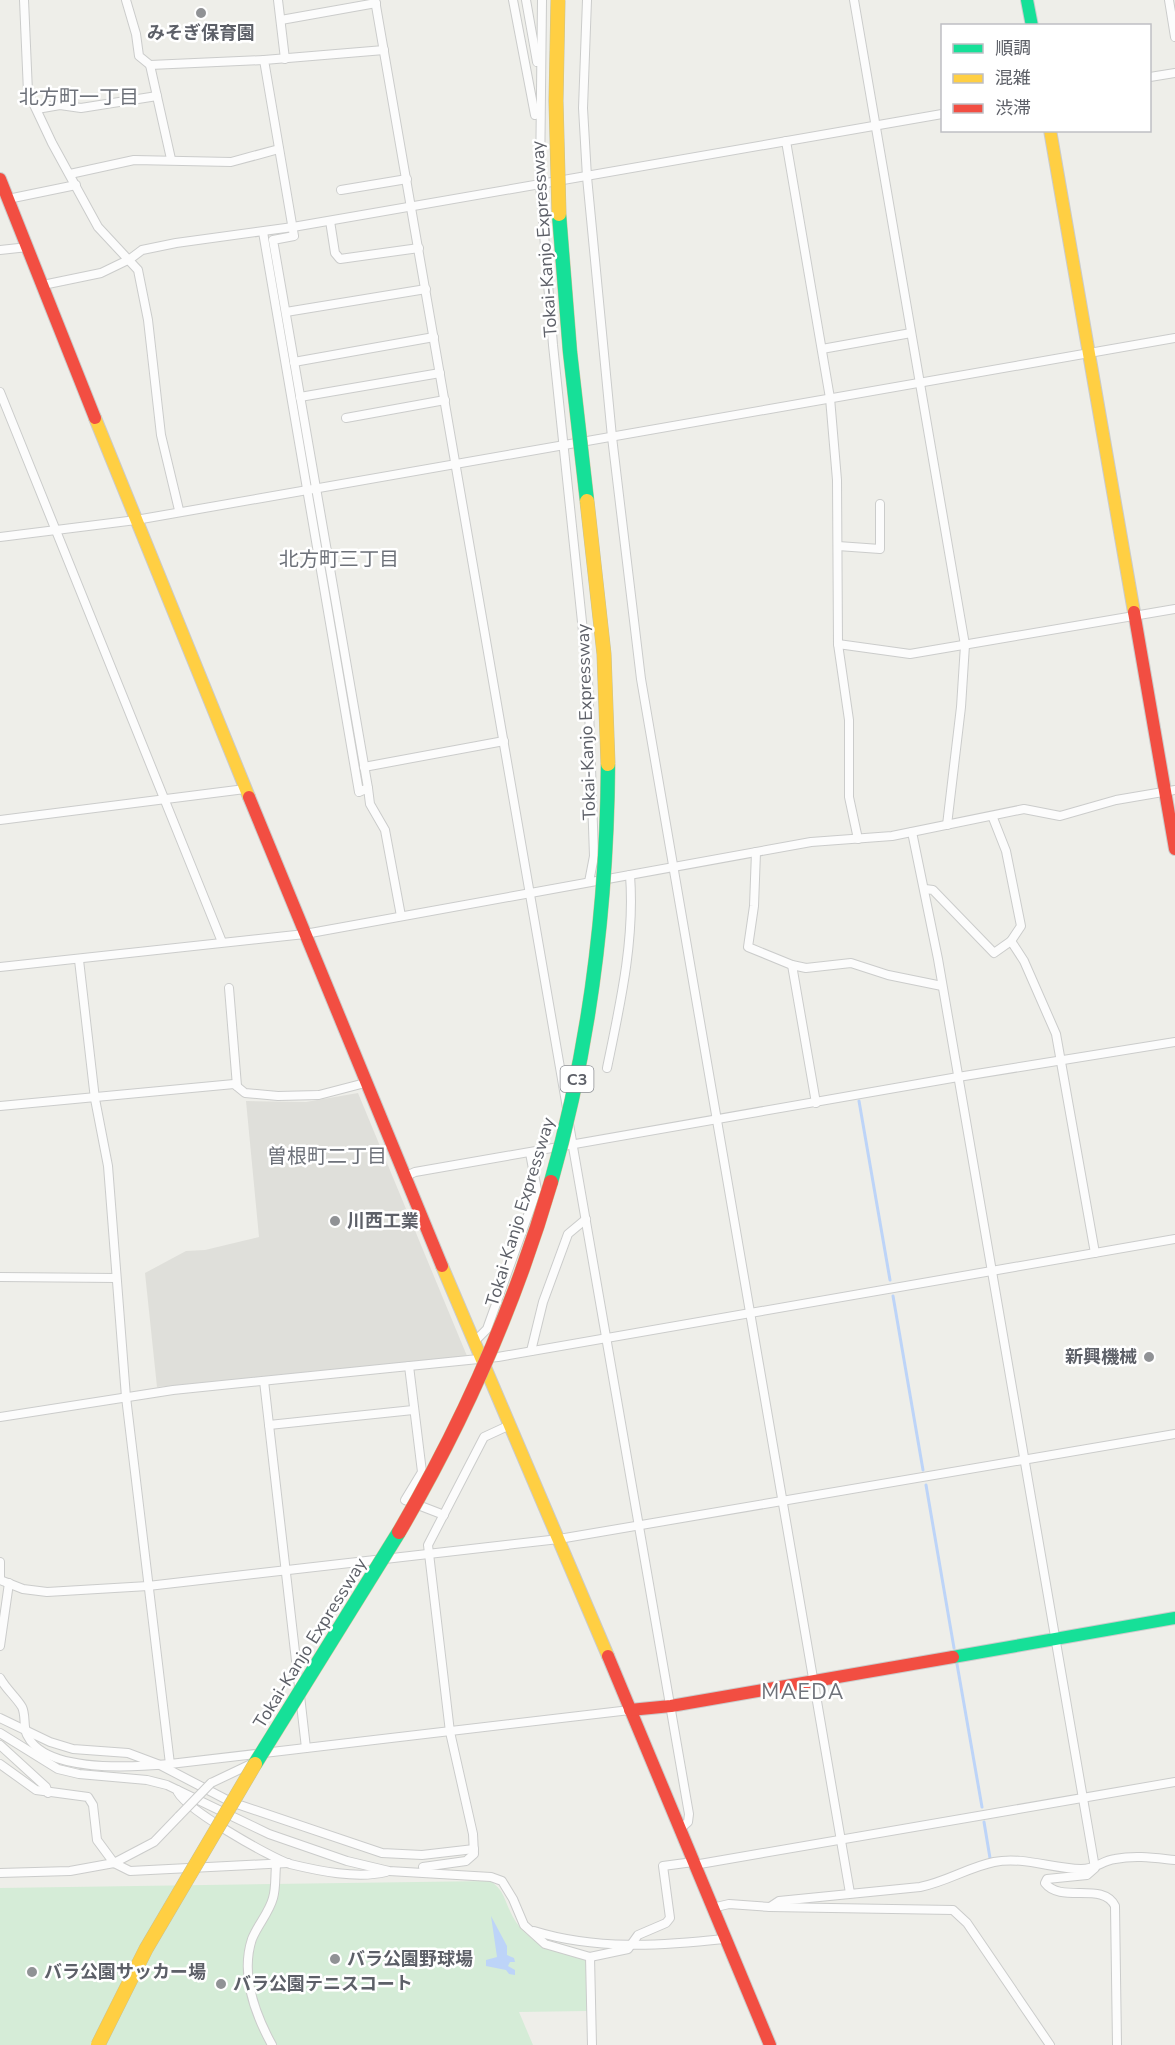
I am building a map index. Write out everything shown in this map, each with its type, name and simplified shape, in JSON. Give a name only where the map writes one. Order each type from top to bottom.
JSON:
[{"type":"main road","name":"Tokai-Kanjo Expressway","points":[[98,2045],[135,1967],[176,1890],[354,1609],[442,1457],[482,1375],[515,1295],[541,1218],[576,1083],[593,989],[603,909],[608,821],[608,734],[603,648],[575,403],[557,199],[555,73],[558,0]]},
{"type":"main road","points":[[1027,0],[1032,24]]},
{"type":"main road","points":[[1050,132],[1134,614],[1170,791],[1175,849]]},
{"type":"main road","points":[[0,179],[365,1083],[559,1539],[770,2045]]},
{"type":"main road","points":[[630,1710],[671,1706],[1175,1618]]},
{"type":"street","points":[[24,0],[28,93],[98,227],[138,270],[144,293],[161,435],[179,510]]},
{"type":"street","points":[[126,0],[136,34],[139,56],[150,65],[171,159]]},
{"type":"street","points":[[279,0],[285,59]]},
{"type":"street","points":[[513,0],[540,136]]},
{"type":"street","points":[[526,0],[540,78]]},
{"type":"street","points":[[542,0],[540,184],[553,345],[588,678],[594,856],[589,882]]},
{"type":"street","points":[[587,0],[583,108],[587,177],[612,437],[641,679],[850,1893]]},
{"type":"street","points":[[855,0],[965,645],[962,707],[947,825]]},
{"type":"street","points":[[1169,0],[1175,37]]},
{"type":"street","points":[[281,20],[375,2],[671,1706],[689,1814],[688,1822],[680,1829]]},
{"type":"street","points":[[150,65],[285,59],[384,50]]},
{"type":"street","points":[[264,60],[294,236],[273,240],[300,397],[359,792],[368,788]]},
{"type":"street","points":[[1151,77],[1175,73]]},
{"type":"street","points":[[36,109],[60,105],[81,108],[157,96]]},
{"type":"street","points":[[43,285],[101,273],[130,260],[142,250],[176,243],[330,221],[941,114]]},
{"type":"street","points":[[786,141],[830,398],[837,480],[838,644],[849,720],[849,797],[858,838]]},
{"type":"street","points":[[69,174],[111,163],[171,159],[219,163],[279,149]]},
{"type":"street","points":[[341,190],[406,179]]},
{"type":"street","points":[[8,199],[76,185]]},
{"type":"street","points":[[330,221],[335,253],[340,259],[419,248]]},
{"type":"street","points":[[263,232],[370,804],[385,830],[401,916]]},
{"type":"street","points":[[0,250],[27,247]]},
{"type":"street","points":[[286,312],[426,289]]},
{"type":"street","points":[[822,349],[911,333]]},
{"type":"street","points":[[294,362],[434,337]]},
{"type":"street","points":[[0,537],[136,520],[179,510],[1175,338]]},
{"type":"street","points":[[300,397],[440,373]]},
{"type":"street","points":[[0,392],[222,942]]},
{"type":"street","points":[[346,418],[445,400]]},
{"type":"street","points":[[838,546],[880,549],[880,504]]},
{"type":"street","points":[[838,644],[910,654],[1134,614],[1175,609]]},
{"type":"street","points":[[364,767],[504,741]]},
{"type":"street","points":[[0,820],[245,789]]},
{"type":"street","points":[[0,967],[305,934],[811,842],[912,832],[993,818],[1024,809],[1060,816],[1116,800],[1170,791]]},
{"type":"street","points":[[925,889],[933,890],[994,953],[1011,941],[1021,926],[1005,851],[993,818]]},
{"type":"street","points":[[912,832],[925,889],[1095,1868]]},
{"type":"street","points":[[756,852],[754,906],[748,947],[792,965],[806,968],[851,963],[888,975],[942,986]]},
{"type":"street","points":[[607,1068],[622,992],[632,902],[630,875]]},
{"type":"street","points":[[1011,941],[1024,961],[1056,1035],[1095,1253]]},
{"type":"street","points":[[79,960],[95,1099],[108,1166],[126,1397],[170,1764]]},
{"type":"street","points":[[792,965],[816,1103]]},
{"type":"street","points":[[229,987],[237,1086]]},
{"type":"street","points":[[404,1177],[415,1172],[718,1121],[958,1077],[1175,1042]]},
{"type":"street","points":[[0,1106],[95,1099],[234,1084],[245,1093],[278,1096],[319,1095],[365,1083]]},
{"type":"street","points":[[474,1342],[487,1329],[537,1190],[530,1153]]},
{"type":"street","points":[[531,1351],[543,1302],[568,1234],[586,1219]]},
{"type":"street","points":[[0,1417],[126,1397],[481,1359],[1175,1239]]},
{"type":"street","points":[[0,1277],[116,1278]]},
{"type":"street","points":[[409,1366],[422,1472],[405,1500],[444,1515]]},
{"type":"street","points":[[264,1381],[306,1748]]},
{"type":"street","points":[[269,1425],[413,1410]]},
{"type":"street","points":[[402,1872],[466,1861],[474,1854],[473,1834],[450,1732],[428,1545],[484,1437],[510,1425]]},
{"type":"street","points":[[3,1580],[23,1589],[47,1592],[148,1586],[559,1539],[1175,1434]]},
{"type":"street","points":[[0,1562],[3,1580],[0,1646]]},
{"type":"street","points":[[0,1678],[5,1688],[22,1707],[28,1736],[40,1748],[80,1769],[147,1780],[177,1790],[269,1834],[347,1861],[389,1871],[491,1876],[502,1881],[524,1925],[545,1944],[590,1958],[628,1949],[639,1935],[666,1923],[670,1918],[663,1866],[693,1863],[1175,1782]]},
{"type":"street","points":[[0,1733],[38,1759],[58,1769],[80,1769],[170,1764],[630,1710]]},
{"type":"street","points":[[0,1718],[50,1743],[73,1749],[128,1753],[160,1765],[231,1802],[382,1853],[422,1855],[474,1849]]},
{"type":"street","points":[[0,1745],[46,1787],[48,1793]]},
{"type":"street","points":[[0,1873],[70,1871],[114,1863],[154,1842],[211,1783],[281,1751]]},
{"type":"street","points":[[0,1764],[36,1790],[88,1797],[93,1805],[97,1840],[114,1863],[130,1871],[276,1866],[288,1863]]},
{"type":"street","points":[[177,1790],[178,1797],[185,1804],[219,1827],[288,1863],[339,1872],[374,1875],[389,1871]]},
{"type":"street","points":[[1117,2045],[1115,1906],[1112,1899],[1104,1895],[1049,1889],[1045,1883],[1047,1879],[1087,1875],[1095,1868],[1116,1858],[1142,1856],[1175,1860]]},
{"type":"street","points":[[770,1907],[778,1901],[942,1883],[995,1861],[1023,1861],[1064,1869],[1095,1868]]},
{"type":"street","points":[[272,2045],[254,2009],[249,1959],[252,1941],[274,1897],[276,1866]]},
{"type":"street","points":[[712,1908],[729,1904],[953,1911],[967,1923],[1050,2045]]},
{"type":"street","points":[[531,1930],[581,1944],[686,1943],[724,1939]]},
{"type":"street","points":[[590,1958],[592,2045]]},
{"type":"shaded area","points":[[358,1093],[467,1356],[157,1387],[145,1273],[186,1251],[205,1250],[259,1237],[246,1101],[306,1102]]},
{"type":"green space","points":[[490,1881],[500,1891],[516,1922],[532,1939],[552,1950],[587,1959],[587,2011],[519,2012],[533,2045],[0,2045],[0,1888]]},
{"type":"water","points":[[491,1916],[507,1946],[507,1955],[514,1958],[515,1962],[510,1962],[508,1966],[515,1970],[515,1975],[509,1974],[506,1970],[486,1966],[486,1960],[497,1957]]},
{"type":"waterway","points":[[859,1101],[890,1280]]},
{"type":"waterway","points":[[893,1296],[923,1470]]},
{"type":"waterway","points":[[926,1485],[954,1648]]},
{"type":"waterway","points":[[957,1664],[982,1807]]},
{"type":"waterway","points":[[984,1822],[990,1858]]},
{"type":"traffic: fast","points":[[1027,0],[1032,24]]},
{"type":"traffic: fast","points":[[559,214],[570,352],[587,501]]},
{"type":"traffic: fast","points":[[551,1182],[576,1079],[594,975],[604,870],[608,764]]},
{"type":"traffic: fast","points":[[255,1764],[399,1532]]},
{"type":"traffic: fast","points":[[953,1657],[1175,1618]]},
{"type":"traffic: slow","points":[[558,0],[556,101],[559,214]]},
{"type":"traffic: slow","points":[[1050,132],[1134,612]]},
{"type":"traffic: slow","points":[[95,418],[249,797]]},
{"type":"traffic: slow","points":[[587,501],[604,654],[608,764]]},
{"type":"traffic: slow","points":[[442,1266],[608,1656]]},
{"type":"traffic: slow","points":[[98,2045],[146,1949],[255,1764]]},
{"type":"traffic: jam","points":[[0,179],[95,418]]},
{"type":"traffic: jam","points":[[1134,612],[1175,849]]},
{"type":"traffic: jam","points":[[249,797],[442,1266]]},
{"type":"traffic: jam","points":[[399,1532],[445,1448],[486,1362],[521,1273],[551,1182]]},
{"type":"traffic: jam","points":[[608,1656],[770,2045]]},
{"type":"traffic: jam","points":[[630,1710],[671,1706],[953,1657]]},
{"type":"place","name":"みそぎ保育園","points":[[201,13]]},
{"type":"place","name":"川西工業","points":[[335,1221]]},
{"type":"place","name":"新興機械","points":[[1149,1357]]},
{"type":"place","name":"バラ公園野球場","points":[[335,1959]]},
{"type":"place","name":"バラ公園サッカー場","points":[[32,1972]]},
{"type":"place","name":"バラ公園テニスコート","points":[[221,1984]]},
{"type":"district","name":"北方町一丁目","points":[[79,97]]},
{"type":"district","name":"北方町三丁目","points":[[339,559]]},
{"type":"district","name":"曽根町二丁目","points":[[327,1156]]},
{"type":"district","name":"MAEDA","points":[[803,1692]]}]
